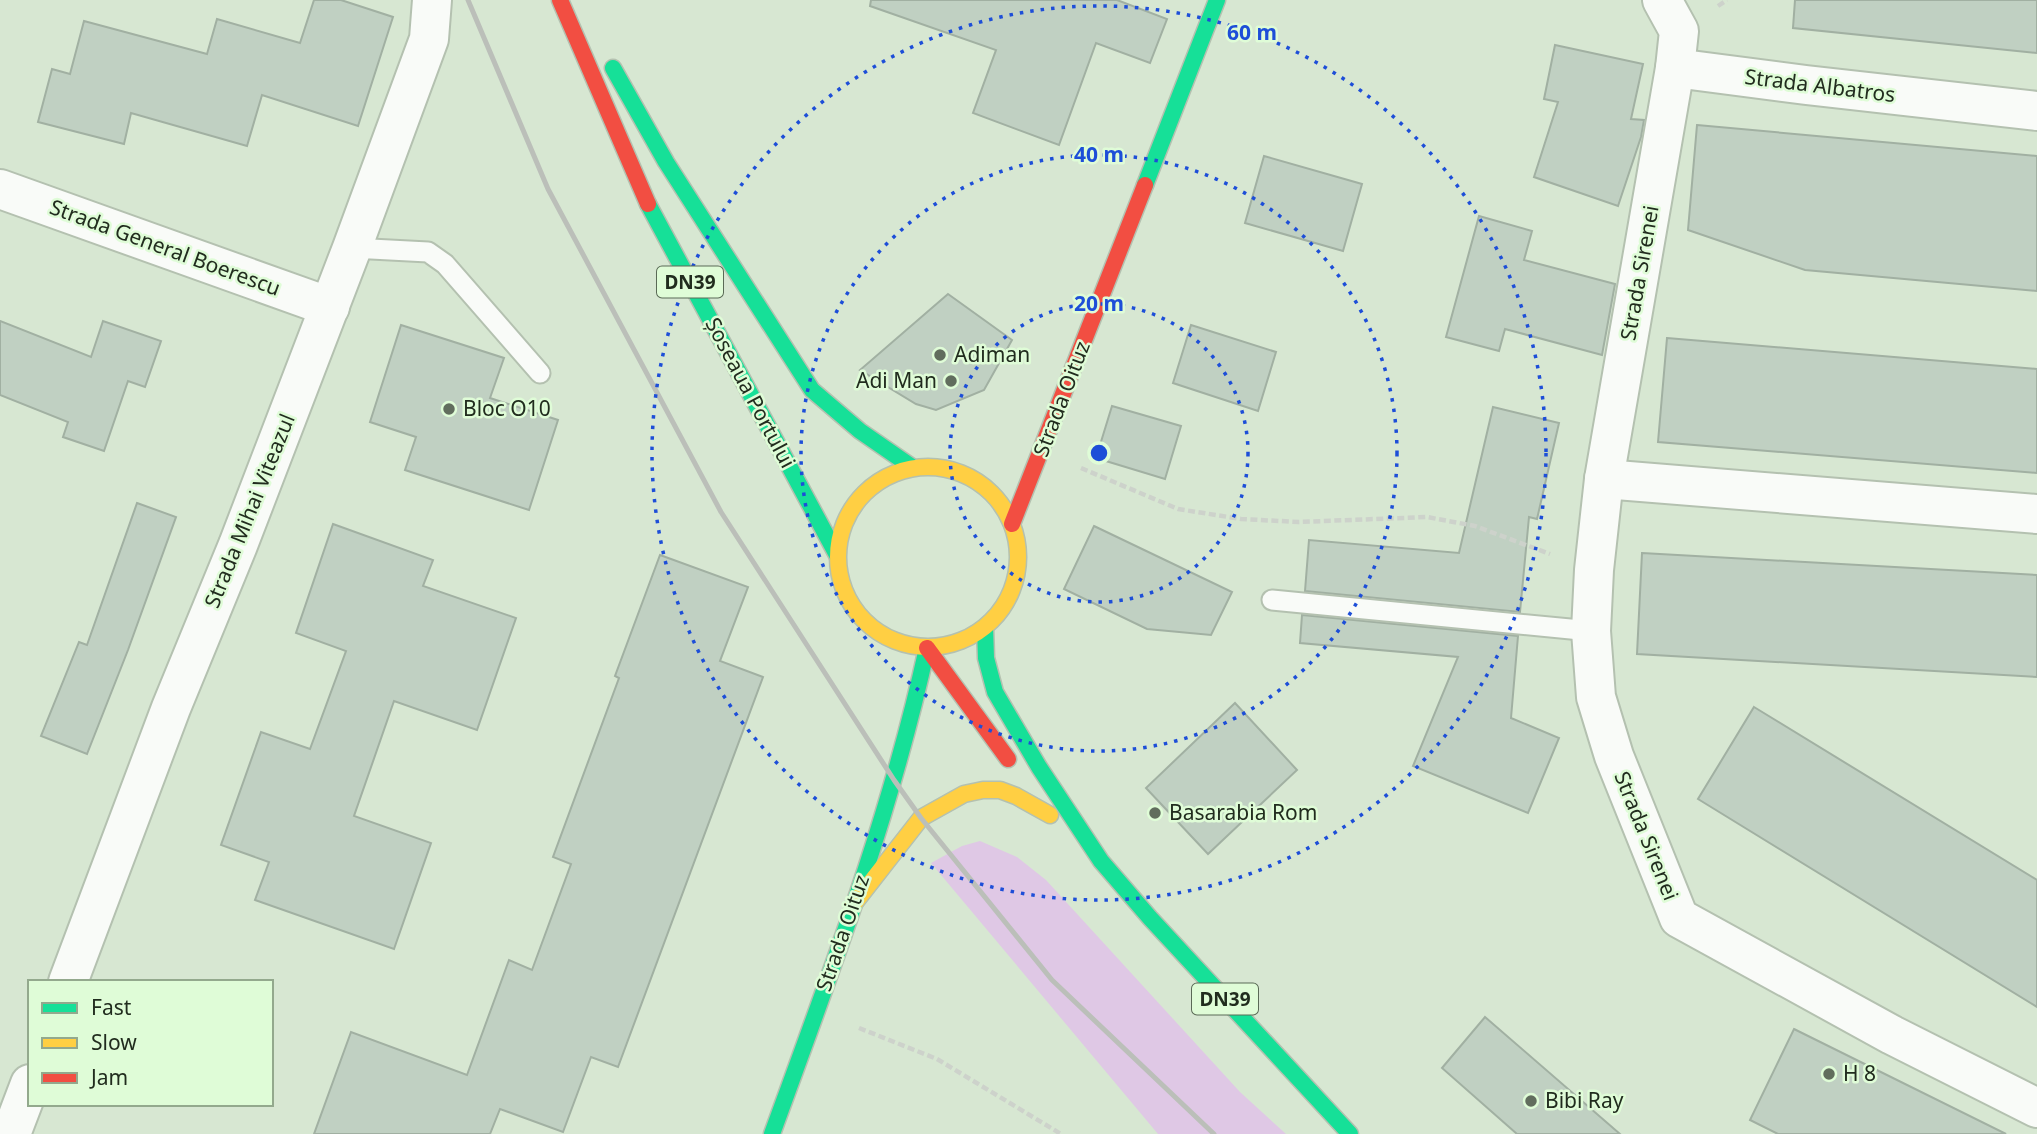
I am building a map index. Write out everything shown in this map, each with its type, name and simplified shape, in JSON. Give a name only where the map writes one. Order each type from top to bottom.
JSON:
[{"type":"main road","name":"Șoseaua Portului","points":[[560,0],[652,212],[838,555]]},
{"type":"main road","name":"Strada Oituz","points":[[1012,524],[1217,0]]},
{"type":"main road","name":"DN39","points":[[608,58],[666,162],[812,390],[861,434],[912,467]]},
{"type":"main road","name":"DN39","points":[[912,467],[942,467],[973,478],[989,490],[1003,506],[1018,543],[1018,567],[1013,590],[1001,610],[985,627],[968,639],[948,646],[927,648],[899,643],[885,637],[862,620],[846,596],[838,569],[843,524],[859,498],[870,486],[883,478],[912,467]]},
{"type":"main road","name":"DN39","points":[[985,627],[986,658],[995,692],[1039,767],[1101,861]]},
{"type":"main road","name":"DN39","points":[[927,648],[1050,815],[1101,861],[1350,1134]]},
{"type":"main road","name":"Strada Oituz","points":[[772,1134],[894,780],[915,709],[927,648]]},
{"type":"main road","points":[[853,905],[921,818],[964,794],[1000,790],[1050,815]]},
{"type":"street","name":"Strada Mihai Viteazul","points":[[69,980],[171,708],[238,545],[330,307],[429,39],[432,0]]},
{"type":"street","points":[[1662,0],[1679,32],[1675,68]]},
{"type":"street","name":"Strada Albatros","points":[[1675,68],[2037,111]]},
{"type":"street","name":"Strada Sirenei","points":[[1675,68],[1604,478],[1594,570],[1591,631],[1596,697],[1614,756],[1679,918],[1892,1035],[2037,1108]]},
{"type":"street","name":"Strada General Boerescu","points":[[0,189],[330,307]]},
{"type":"street","points":[[1604,478],[2037,514]]},
{"type":"street","points":[[11,1134],[28,1089]]},
{"type":"lane","points":[[352,247],[428,253],[444,264],[540,373]]},
{"type":"lane","points":[[1272,600],[1591,631]]},
{"type":"path","points":[[1041,451],[1178,509],[1241,519],[1299,522],[1427,517],[1475,526],[1594,570]]},
{"type":"path","points":[[816,1012],[937,1059],[1061,1134]]},
{"type":"shaded area","points":[[980,841],[1017,857],[1046,880],[1240,1092],[1286,1134],[1158,1134],[931,863],[962,846]]},
{"type":"building","points":[[314,0],[341,0],[393,17],[358,126],[262,95],[247,146],[131,113],[124,144],[38,122],[52,69],[70,74],[84,21],[207,54],[217,19],[300,43]]},
{"type":"building","points":[[871,0],[1117,0],[1167,19],[1150,63],[1096,43],[1059,145],[973,113],[996,50],[870,6]]},
{"type":"building","points":[[1795,0],[2037,0],[2037,53],[1793,28]]},
{"type":"building","points":[[1555,45],[1643,64],[1631,119],[1644,120],[1618,206],[1534,177],[1558,102],[1544,99]]},
{"type":"building","points":[[1697,125],[2037,156],[2037,291],[1805,270],[1688,230]]},
{"type":"building","points":[[1264,156],[1362,184],[1343,251],[1245,223]]},
{"type":"building","points":[[1479,216],[1532,231],[1524,260],[1615,284],[1602,355],[1505,329],[1499,351],[1446,337]]},
{"type":"building","name":"Adiman","points":[[948,294],[1012,340],[984,390],[936,410],[916,404],[860,370]]},
{"type":"building","points":[[0,321],[91,357],[103,321],[161,341],[145,387],[128,381],[104,451],[63,437],[68,422],[0,395]]},
{"type":"building","name":"Bloc O10","points":[[401,325],[504,358],[490,398],[558,420],[529,510],[405,470],[416,437],[370,422]]},
{"type":"building","points":[[1191,325],[1276,352],[1258,411],[1173,383]]},
{"type":"building","points":[[1667,338],[2037,369],[2037,473],[1658,442]]},
{"type":"building","points":[[1112,406],[1181,426],[1165,479],[1096,458]]},
{"type":"building","points":[[1493,407],[1559,423],[1537,519],[1529,517],[1520,612],[1305,591],[1309,540],[1459,553]]},
{"type":"building","points":[[137,503],[176,517],[87,754],[41,736],[79,642],[87,645]]},
{"type":"building","points":[[333,524],[433,560],[423,586],[516,618],[477,730],[394,701],[354,816],[431,843],[394,949],[255,900],[269,862],[221,845],[261,732],[310,749],[346,651],[296,633]]},
{"type":"building","points":[[1094,526],[1232,592],[1211,635],[1147,629],[1064,589]]},
{"type":"building","points":[[1642,553],[2037,575],[2037,677],[1637,654]]},
{"type":"building","points":[[660,555],[748,587],[720,661],[763,677],[618,1067],[591,1057],[563,1132],[500,1109],[490,1134],[314,1134],[351,1032],[467,1075],[509,960],[532,970],[571,864],[553,857],[619,678],[615,676]]},
{"type":"building","points":[[1302,615],[1518,636],[1511,718],[1559,738],[1528,813],[1413,766],[1458,657],[1300,643]]},
{"type":"building","points":[[1235,703],[1297,770],[1208,854],[1146,788]]},
{"type":"building","points":[[1754,707],[2037,880],[2037,1007],[1698,799]]},
{"type":"building","name":"Bibi Ray","points":[[1485,1017],[1620,1134],[1517,1134],[1442,1068]]},
{"type":"building","name":"H 8","points":[[1794,1029],[2006,1134],[1778,1134],[1750,1120]]},
{"type":"railway","points":[[468,0],[548,189],[721,512],[894,780],[921,818],[1052,980],[1214,1134]]},
{"type":"traffic: fast","points":[[1145,185],[1217,0]]},
{"type":"traffic: fast","points":[[613,68],[666,162],[812,390],[860,431],[912,467]]},
{"type":"traffic: fast","points":[[648,204],[837,555]]},
{"type":"traffic: fast","points":[[985,627],[986,658],[995,692],[1039,767],[1101,861],[1150,918],[1350,1134]]},
{"type":"traffic: fast","points":[[772,1134],[858,894],[895,772],[927,648]]},
{"type":"traffic: slow","points":[[928,467],[963,473],[992,493],[1012,522],[1018,557],[1012,592],[992,621],[963,641],[928,647],[893,641],[864,621],[844,592],[838,557],[844,522],[864,493],[893,473],[928,467]]},
{"type":"traffic: slow","points":[[853,905],[921,818],[964,794],[1000,790],[1050,815]]},
{"type":"traffic: jam","points":[[560,0],[648,204]]},
{"type":"traffic: jam","points":[[1012,524],[1145,185]]},
{"type":"traffic: jam","points":[[927,648],[1008,759]]},
{"type":"place","name":"Adiman","points":[[940,355]]},
{"type":"place","name":"Adi Man","points":[[951,381]]},
{"type":"place","name":"Bloc O10","points":[[449,409]]},
{"type":"place","name":"Basarabia Rom","points":[[1155,813]]},
{"type":"place","name":"H 8","points":[[1829,1074]]},
{"type":"place","name":"Bibi Ray","points":[[1531,1101]]}]
